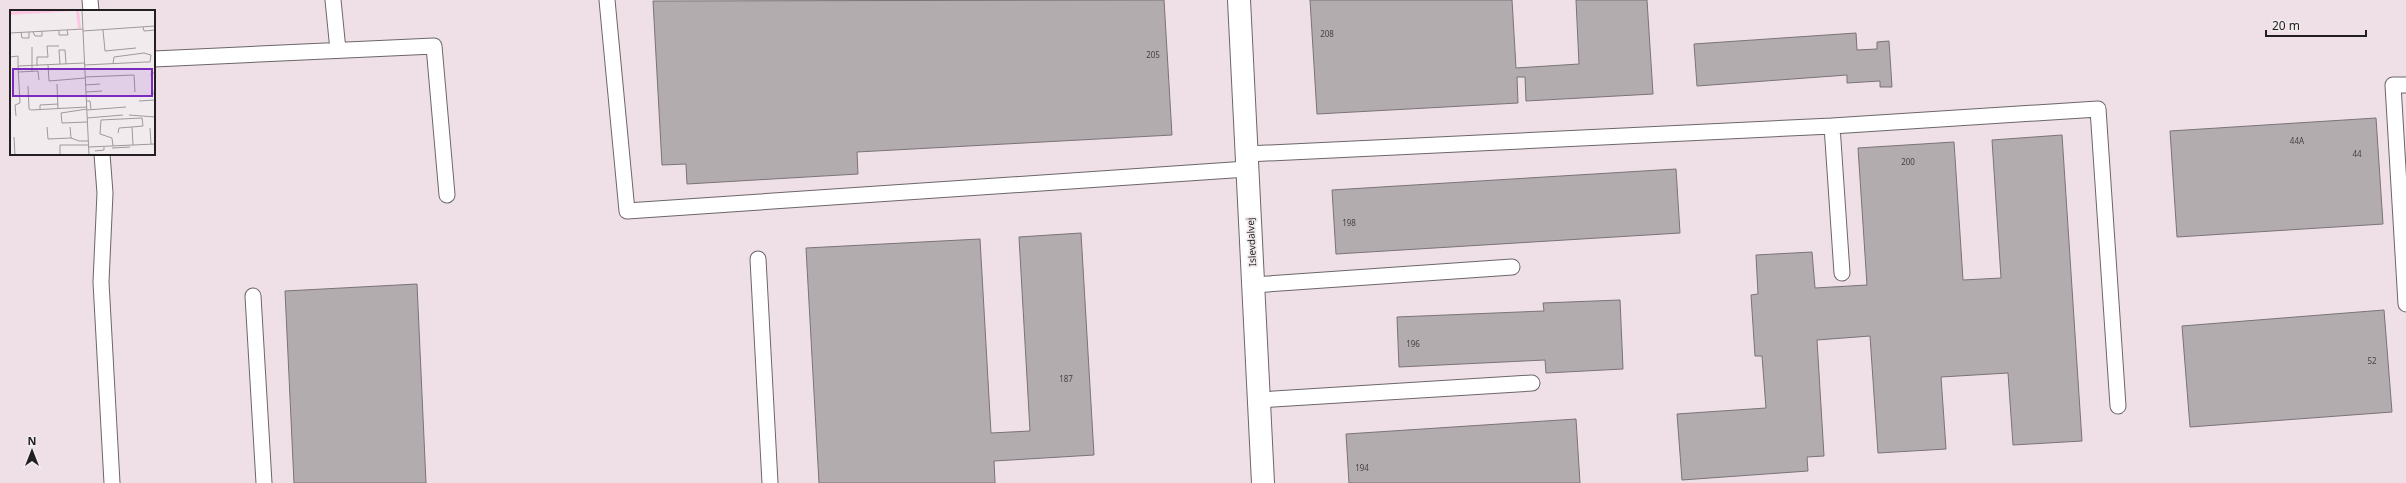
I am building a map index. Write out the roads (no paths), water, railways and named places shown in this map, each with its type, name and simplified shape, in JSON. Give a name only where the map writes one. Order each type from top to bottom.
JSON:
[{"type":"street","name":"Islevdalvej","points":[[1239,0],[1264,483]]},
{"type":"lane","points":[[90,0],[91,10]]},
{"type":"lane","points":[[334,0],[338,50]]},
{"type":"lane","points":[[607,0],[627,211],[1247,161],[2098,110],[2118,406]]},
{"type":"lane","points":[[155,59],[434,46],[447,195]]},
{"type":"lane","points":[[2406,85],[2393,86],[2406,304]]},
{"type":"lane","points":[[1832,126],[1842,273]]},
{"type":"lane","points":[[102,155],[105,192],[101,282],[112,483]]},
{"type":"lane","points":[[758,259],[770,483]]},
{"type":"lane","points":[[1253,285],[1512,267]]},
{"type":"lane","points":[[253,296],[264,483]]},
{"type":"lane","points":[[1259,400],[1532,383]]}]
